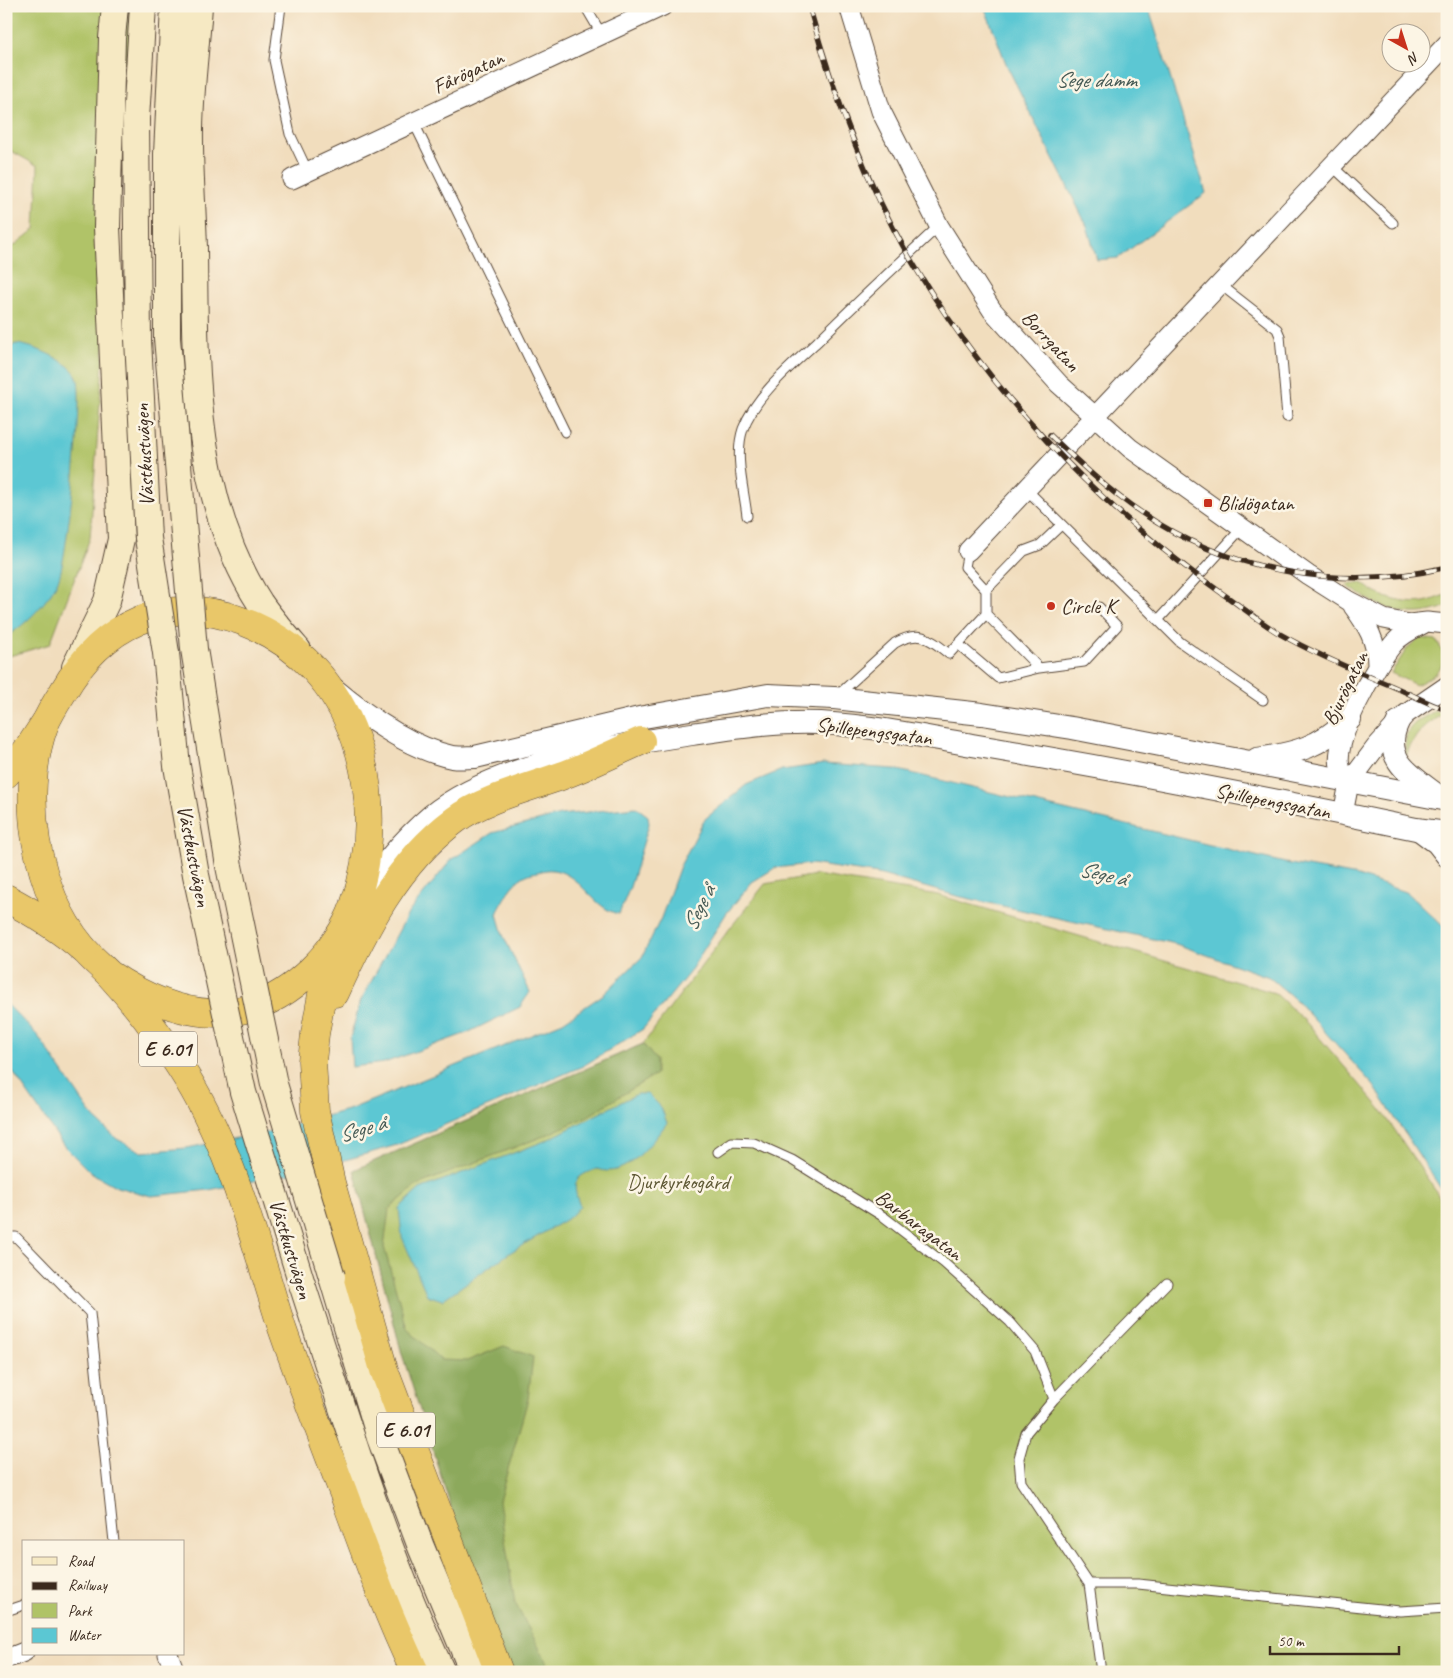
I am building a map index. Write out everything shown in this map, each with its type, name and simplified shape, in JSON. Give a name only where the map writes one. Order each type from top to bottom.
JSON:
[{"type":"highway","points":[[6,774],[28,749],[66,685],[84,661],[108,638],[136,621],[164,612],[190,609],[219,613],[267,632],[300,652],[324,681],[344,713],[359,747],[368,784],[370,808],[363,874],[353,910],[337,939],[317,964],[298,983],[269,1002],[241,1012],[205,1013],[174,1006],[130,988],[109,974],[83,949],[45,919],[6,898]]},
{"type":"highway","points":[[45,723],[37,750],[33,779],[36,839],[51,895],[83,949]]},
{"type":"highway","points":[[312,1061],[334,997],[356,946],[385,896],[422,850],[456,819],[508,794],[562,776],[641,741]]},
{"type":"highway","name":"E 6.01","points":[[337,939],[326,972],[312,1061],[315,1112],[331,1183],[384,1370],[499,1672]]},
{"type":"highway","name":"E 6.01","points":[[109,974],[179,1065],[198,1096],[215,1132],[240,1199],[294,1365],[376,1580],[415,1672]]},
{"type":"main road","points":[[66,685],[108,601],[121,539],[107,226],[112,38],[115,6]]},
{"type":"main road","name":"Västkustvägen","points":[[143,6],[136,119],[138,339],[148,538],[166,653],[179,775],[196,875],[242,1092],[355,1448],[394,1557],[442,1672]]},
{"type":"main road","name":"Västkustvägen","points":[[174,6],[167,154],[167,338],[194,649],[228,866],[274,1084],[380,1438],[421,1547],[473,1672]]},
{"type":"main road","points":[[199,6],[190,141],[193,195],[194,320],[201,428],[207,468],[227,536],[240,564],[260,602],[300,652]]},
{"type":"street","name":"Fårögatan","points":[[300,176],[663,6]]},
{"type":"street","name":"Borrgatan","points":[[849,6],[881,111],[939,226],[992,310],[1059,384],[1130,448],[1308,575],[1349,601],[1384,619],[1409,624],[1427,622],[1447,624]]},
{"type":"street","points":[[968,551],[1447,44]]},
{"type":"street","name":"Borrgatan","points":[[1349,601],[1368,626],[1377,652],[1377,665]]},
{"type":"street","name":"Bjurögatan","points":[[1349,783],[1340,766],[1340,755],[1350,719],[1377,665],[1396,642],[1410,630],[1447,612]]},
{"type":"street","name":"Spillepengsgatan","points":[[324,681],[396,734],[420,746],[452,757],[475,757],[644,717],[768,695],[834,698],[982,714],[1063,726],[1202,752],[1239,762],[1445,800]]},
{"type":"street","points":[[1343,814],[1349,783],[1376,747],[1398,722],[1447,686]]},
{"type":"street","points":[[1427,699],[1447,696]]},
{"type":"street","points":[[1239,762],[1293,754],[1318,743],[1350,719]]},
{"type":"street","points":[[1398,722],[1392,736],[1392,749],[1401,767],[1445,800]]},
{"type":"street","name":"Spillepengsgatan","points":[[353,910],[367,888],[408,839],[431,816],[483,784],[551,761],[641,741],[753,725],[820,723],[909,733],[1027,753],[1416,829],[1447,833]]},
{"type":"street","points":[[1416,829],[1436,844],[1447,858]]},
{"type":"street","points":[[6,1659],[22,1653]]},
{"type":"street","points":[[169,1656],[175,1672]]},
{"type":"lane","points":[[281,6],[274,60],[300,176]]},
{"type":"lane","points":[[585,6],[602,35]]},
{"type":"lane","points":[[414,122],[565,432]]},
{"type":"lane","points":[[1332,166],[1393,223]]},
{"type":"lane","points":[[747,516],[740,462],[743,430],[754,408],[780,377],[907,253],[939,226]]},
{"type":"lane","points":[[1220,285],[1268,320],[1277,329],[1280,336],[1286,417]]},
{"type":"lane","points":[[1027,490],[1060,526],[1159,619],[1180,642],[1263,700]]},
{"type":"lane","points":[[986,590],[1024,551],[1040,545],[1060,526]]},
{"type":"lane","points":[[1159,619],[1242,528]]},
{"type":"lane","points":[[834,698],[895,643],[904,638],[912,635],[932,640],[949,654],[986,614],[986,590],[965,567],[968,551]]},
{"type":"lane","points":[[958,644],[998,678],[1039,668],[1084,662],[1117,626],[1100,607]]},
{"type":"lane","points":[[986,614],[1039,668]]},
{"type":"lane","name":"Barbaragatan","points":[[718,1152],[732,1142],[754,1143],[792,1160],[884,1217],[944,1263],[1010,1322],[1035,1351],[1054,1399]]},
{"type":"lane","points":[[6,1237],[16,1237],[90,1313],[114,1540]]},
{"type":"lane","points":[[1101,1672],[1089,1584],[1021,1482],[1019,1458],[1026,1433],[1054,1399],[1167,1283]]},
{"type":"lane","points":[[1089,1584],[1138,1584],[1400,1611],[1447,1608]]},
{"type":"lane","points":[[6,1611],[22,1606]]},
{"type":"green space","points":[[6,6],[134,6],[112,240],[90,538],[50,644],[6,657],[6,637],[35,610],[58,578],[77,376],[56,359],[32,349],[15,344],[6,352],[6,252],[35,229],[38,166],[6,148]]},
{"type":"green space","points":[[1362,583],[1383,596],[1399,601],[1424,602],[1447,595],[1447,606],[1420,613],[1394,610],[1370,600],[1346,585]]},
{"type":"green space","points":[[1420,638],[1436,640],[1441,648],[1443,662],[1436,673],[1416,685],[1391,673],[1408,647]]},
{"type":"green space","points":[[1435,711],[1444,714],[1420,731],[1412,742],[1406,756],[1406,739],[1411,728],[1415,723]]},
{"type":"green space","name":"Djurkyrkogård","points":[[816,875],[938,895],[1275,993],[1305,1021],[1380,1108],[1447,1208],[1447,1672],[511,1672],[402,1354],[354,1170],[643,1044],[765,884]]},
{"type":"green space","points":[[643,1044],[656,1060],[656,1074],[588,1116],[544,1136],[417,1185],[389,1209],[384,1247],[407,1329],[441,1360],[467,1361],[504,1346],[533,1357],[528,1399],[499,1501],[515,1603],[552,1672],[511,1672],[487,1621],[402,1354],[354,1170]]},
{"type":"water","name":"Sege damm","points":[[984,6],[1148,6],[1206,193],[1118,258],[1097,260],[1087,226],[1007,66]]},
{"type":"water","points":[[15,344],[49,354],[73,371],[77,377],[79,390],[79,413],[70,510],[59,578],[55,587],[37,611],[6,637],[6,352]]},
{"type":"water","name":"Sege å","points":[[824,764],[894,769],[1285,863],[1358,876],[1408,893],[1447,930],[1447,1198],[1374,1086],[1297,1001],[1269,977],[1176,944],[957,896],[878,874],[811,864],[775,868],[752,882],[726,914],[689,973],[643,1029],[583,1066],[397,1145],[314,1169],[209,1190],[151,1196],[117,1187],[90,1172],[64,1146],[6,1062],[6,1003],[38,1036],[94,1118],[117,1139],[142,1152],[187,1148],[272,1131],[351,1109],[563,1022],[604,994],[642,957],[661,918],[680,866],[705,819],[746,785],[782,770]]},
{"type":"water","points":[[636,807],[648,816],[649,824],[630,887],[619,914],[602,906],[571,878],[553,870],[537,872],[523,877],[507,893],[497,914],[503,935],[530,992],[520,1007],[467,1033],[384,1063],[352,1067],[350,1038],[361,1000],[409,912],[451,860],[492,833],[560,815]]},
{"type":"water","points":[[637,1094],[648,1094],[661,1107],[667,1123],[637,1158],[628,1165],[618,1169],[608,1171],[597,1169],[583,1174],[575,1186],[580,1206],[570,1217],[511,1252],[442,1300],[427,1295],[402,1237],[399,1208],[420,1189],[545,1141]]},
{"type":"railway","points":[[809,6],[828,70],[863,165],[908,255],[939,304],[973,352],[1009,398],[1047,441],[1088,483],[1131,522],[1176,559],[1265,625],[1321,655],[1447,710]]},
{"type":"railway","points":[[1050,435],[1106,486],[1142,513],[1176,534],[1212,550],[1250,563],[1289,572],[1329,577],[1369,578],[1447,567]]},
{"type":"place","name":"Blidögatan","points":[[1208,503]]},
{"type":"place","name":"Circle K","points":[[1051,606]]}]
